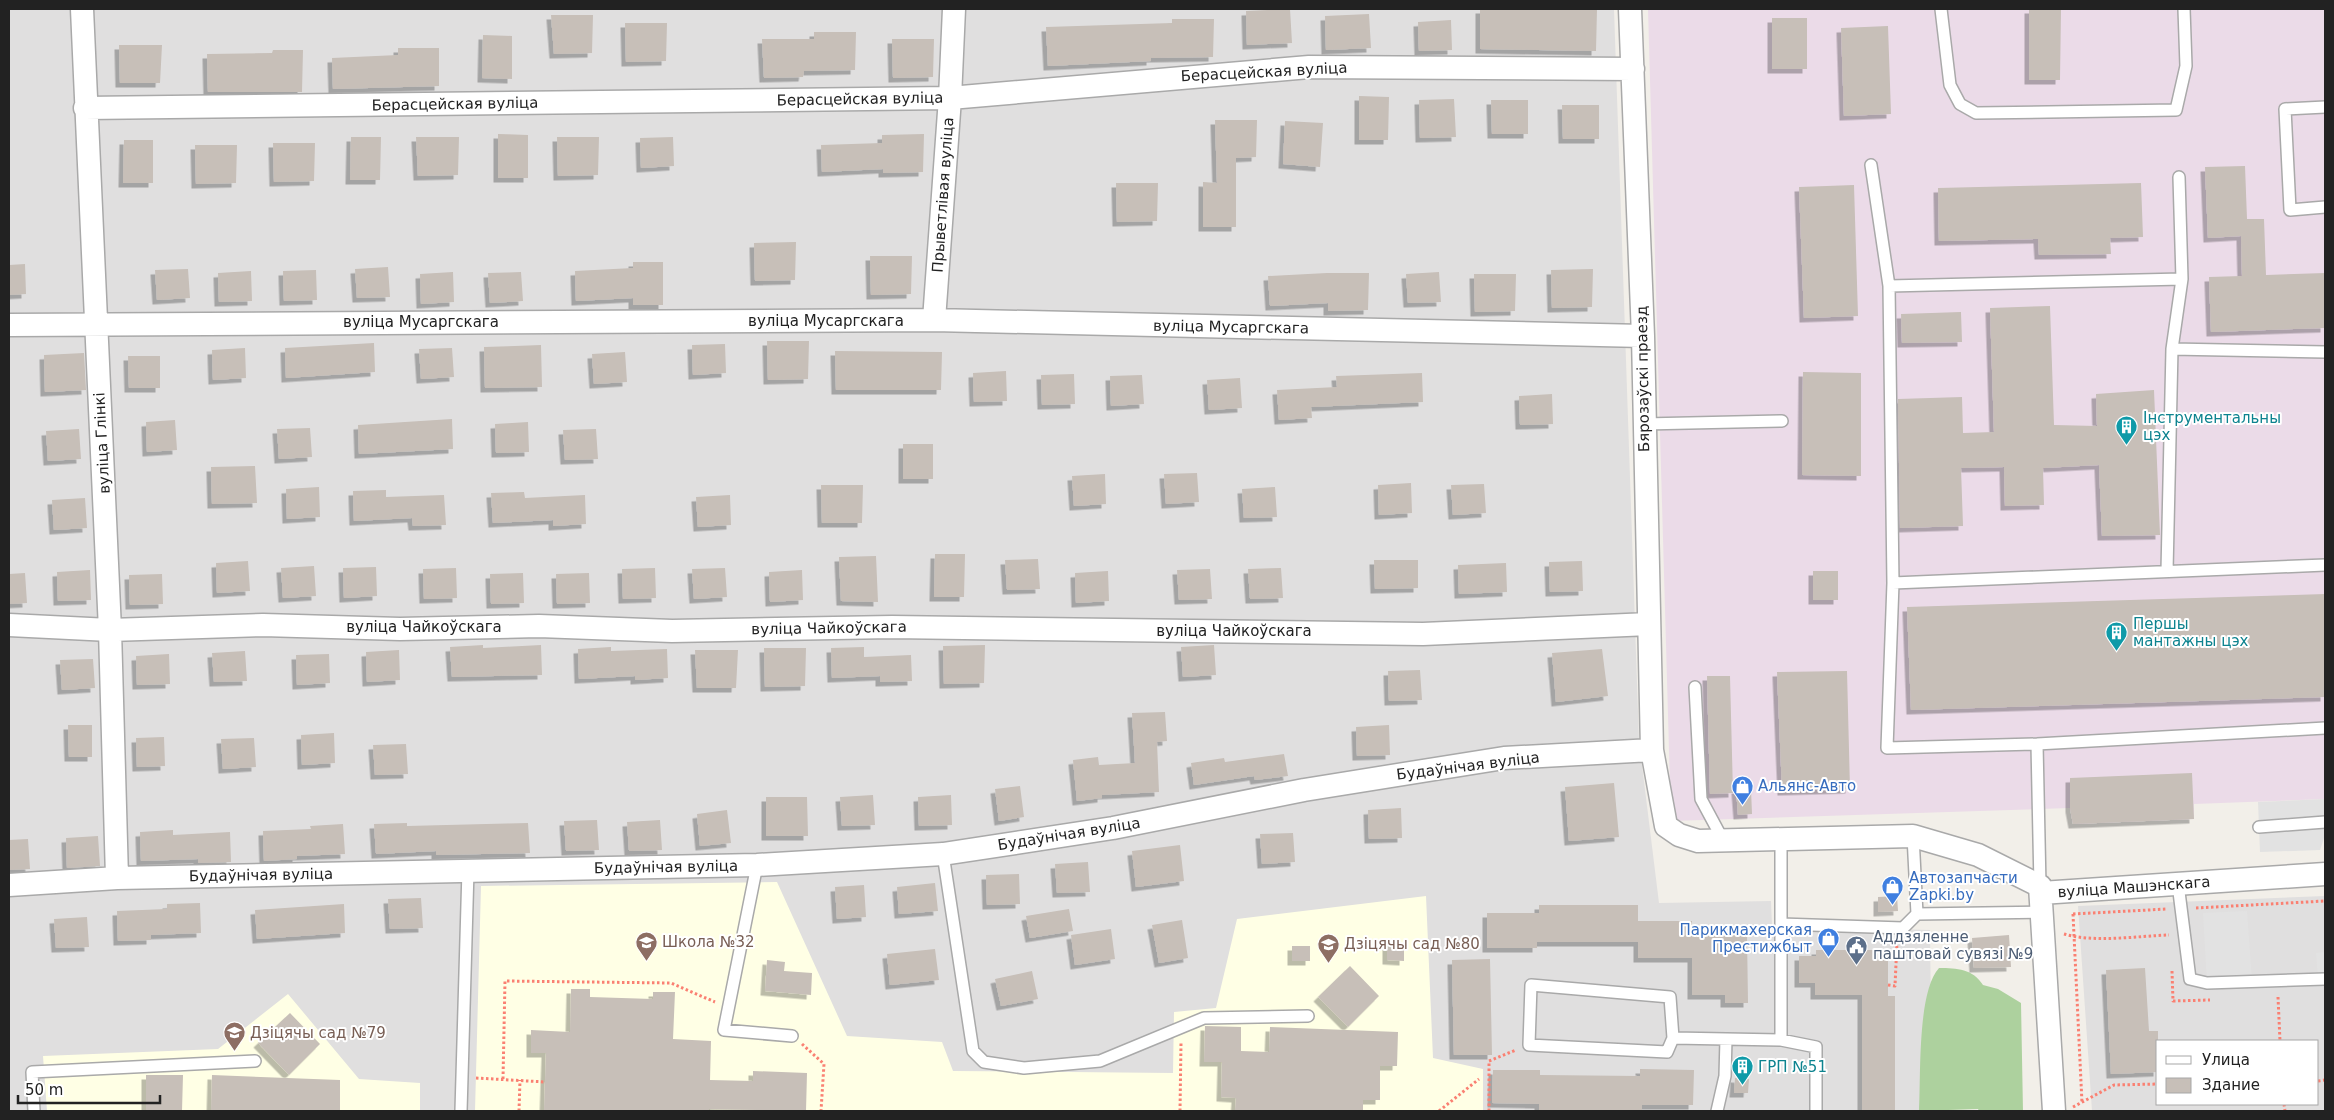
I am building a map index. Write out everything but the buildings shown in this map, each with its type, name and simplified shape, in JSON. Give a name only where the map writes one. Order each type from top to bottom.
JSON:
[{"type":"street","name":"вуліца Глінкі","points":[[82,9],[110,630],[117,878]]},
{"type":"street","name":"Прыветлівая вуліца","points":[[934,320],[950,98],[954,9]]},
{"type":"street","name":"Бярозаўскі праезд","points":[[1630,9],[1643,336],[1652,750]]},
{"type":"street","name":"Берасцейская вуліца","points":[[85,108],[950,98],[1309,67],[1633,69]]},
{"type":"street","name":"вуліца Мусаргскага","points":[[9,325],[96,323],[934,320],[1643,336]]},
{"type":"street","name":"вуліца Чайкоўскага","points":[[9,625],[110,630],[263,626],[400,629],[539,626],[672,631],[892,626],[1423,634],[1649,624]]},
{"type":"street","points":[[1652,750],[1666,826],[1679,835],[1698,841],[1913,836],[1978,855],[2046,902],[2062,1110]]},
{"type":"street","name":"Будаўнічая вуліца","points":[[9,885],[117,878],[757,866],[943,854],[1113,828],[1304,790],[1504,758],[1652,750]]},
{"type":"street","name":"вуліца Машэнскага","points":[[2046,902],[2178,884],[2325,874]]},
{"type":"lane","points":[[1941,9],[1950,85],[1960,104],[1976,112],[2176,110],[2186,66],[2184,9]]},
{"type":"lane","points":[[2325,107],[2285,109],[2290,210],[2325,207]]},
{"type":"lane","points":[[1871,165],[1889,286],[1893,582],[1888,748],[2037,744],[2325,728]]},
{"type":"lane","points":[[2167,571],[2172,349],[2182,279],[2179,177]]},
{"type":"lane","points":[[1889,286],[2182,279]]},
{"type":"lane","points":[[2172,349],[2325,352]]},
{"type":"lane","points":[[1644,424],[1782,422]]},
{"type":"lane","points":[[1893,582],[2325,565]]},
{"type":"lane","points":[[1695,688],[1702,799],[1723,840]]},
{"type":"lane","points":[[1781,924],[1903,928],[1917,914],[2046,902],[2037,744]]},
{"type":"lane","points":[[2259,827],[2325,822]]},
{"type":"lane","points":[[1913,836],[1917,914]]},
{"type":"lane","points":[[1781,839],[1781,1040]]},
{"type":"lane","points":[[943,854],[973,1051],[984,1062],[1024,1068],[1100,1061],[1204,1018],[1308,1016]]},
{"type":"lane","points":[[757,866],[724,1030],[792,1036]]},
{"type":"lane","points":[[461,1111],[468,870]]},
{"type":"lane","points":[[2178,884],[2190,979],[2206,984],[2325,979]]},
{"type":"lane","points":[[1531,985],[1670,997],[1673,1038],[1667,1052],[1529,1045],[1531,985]]},
{"type":"lane","points":[[1673,1038],[1781,1040],[1816,1048],[1816,1111]]},
{"type":"lane","points":[[1717,1111],[1725,1076],[1726,1039]]},
{"type":"lane","points":[[34,1111],[32,1072],[255,1061]]},
{"type":"path","points":[[2046,902],[2073,914],[2325,901]]},
{"type":"path","points":[[2046,902],[2074,937]]},
{"type":"path","points":[[2073,914],[2082,1103]]},
{"type":"path","points":[[2074,937],[2171,935]]},
{"type":"path","points":[[1888,985],[1896,986],[1897,937]]},
{"type":"path","points":[[503,1079],[505,981],[671,983],[728,1007]]},
{"type":"path","points":[[2278,997],[2280,1040]]},
{"type":"path","points":[[1180,1111],[1182,1027]]},
{"type":"path","points":[[792,1036],[824,1064],[821,1111]]},
{"type":"path","points":[[1489,1111],[1489,1061],[1529,1045]]},
{"type":"path","points":[[463,1077],[545,1082]]},
{"type":"path","points":[[1439,1111],[1479,1079]]},
{"type":"path","points":[[519,1111],[520,1080]]},
{"type":"path","points":[[2062,1110],[2082,1103],[2114,1085],[2156,1084]]},
{"type":"shaded area","points":[[9,9],[1614,9],[1639,741],[1659,903],[1771,901],[1772,926],[1930,930],[1932,1111],[9,1111]]},
{"type":"shaded area","points":[[1648,9],[2325,9],[2325,799],[2194,804],[2194,819],[2073,824],[2070,808],[1671,821]]},
{"type":"shaded area","points":[[2325,799],[2325,835],[2320,850],[2260,852],[2258,802]]},
{"type":"shaded area","name":"Школа №32","points":[[777,882],[847,1036],[942,1042],[953,1071],[1173,1073],[1174,1012],[1216,1008],[1237,919],[1426,896],[1433,1058],[1483,1069],[1483,1111],[475,1111],[481,886]]},
{"type":"shaded area","points":[[2325,896],[2325,1111],[2092,1111],[2078,906]]},
{"type":"shaded area","points":[[2247,911],[2252,981],[2207,983],[2203,913]]},
{"type":"shaded area","points":[[2325,952],[2325,979],[2318,979],[2316,953]]},
{"type":"shaded area","name":"Дзіцячы сад №79","points":[[288,994],[359,1079],[420,1083],[420,1111],[47,1111],[43,1056],[218,1049]]},
{"type":"green space","points":[[1939,968],[1958,969],[1969,973],[1983,985],[1998,989],[2021,1003],[2023,1111],[1979,1111],[1978,1109],[1919,1111],[1921,1036],[1927,996],[1932,980]]},
{"type":"place","name":"Інструментальны цэх","points":[[2127,446]]},
{"type":"place","name":"Першы мантажны цэх","points":[[2117,652]]},
{"type":"place","name":"Альянс-Авто","points":[[1742,805]]},
{"type":"place","name":"Автозапчасти Zapki.by","points":[[1893,906]]},
{"type":"place","name":"Парикмахерская Престижбыт","points":[[1828,958]]},
{"type":"place","name":"Школа №32","points":[[646,961]]},
{"type":"place","name":"Дзіцячы сад №80","points":[[1328,963]]},
{"type":"place","name":"Аддзяленне паштовай сувязі №9","points":[[1857,965]]},
{"type":"place","name":"Дзіцячы сад №79","points":[[234,1052]]},
{"type":"place","name":"ГРП №51","points":[[1742,1086]]}]
